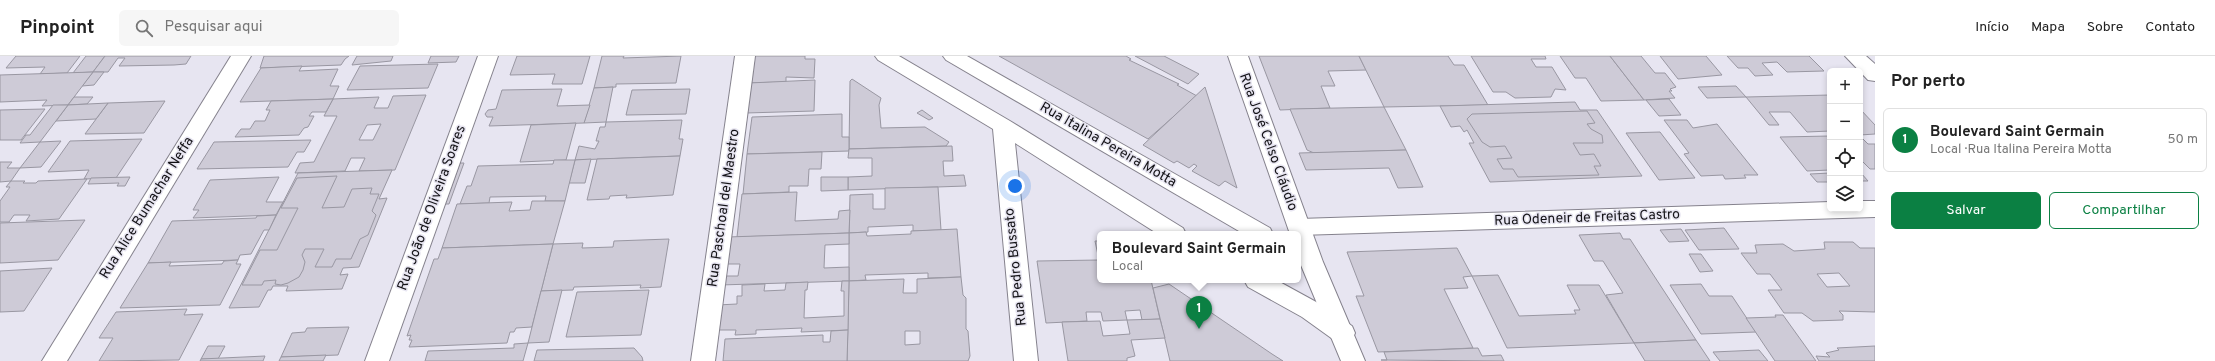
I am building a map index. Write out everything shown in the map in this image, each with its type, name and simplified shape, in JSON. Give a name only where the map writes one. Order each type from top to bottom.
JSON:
[{"type":"street","name":"Rua Alice Bumachar Neffa","points":[[54,361],[241,56]]},
{"type":"street","name":"Rua João de Oliveira Soares","points":[[377,361],[488,56]]},
{"type":"street","name":"Rua Paschoal del Maestro","points":[[703,361],[745,56]]},
{"type":"street","points":[[885,56],[1002,126],[1170,231]]},
{"type":"street","name":"Rua Italina Pereira Motta","points":[[953,56],[1257,231]]},
{"type":"street","name":"Rua José Celso Cláudio","points":[[1238,56],[1299,231]]},
{"type":"street","points":[[1855,56],[1875,75]]},
{"type":"street","name":"Rua Pedro Bussato","points":[[1002,126],[1026,361]]},
{"type":"street","name":"Rua Odeneir de Freitas Castro","points":[[1299,227],[1875,209]]},
{"type":"street","name":"Rua José Celso Cláudio","points":[[1301,250],[1302,261],[1343,333],[1353,361]]},
{"type":"street","points":[[1261,283],[1310,310],[1343,333]]},
{"type":"building","points":[[16,56],[80,56],[67,73],[40,74],[45,67],[6,68]]},
{"type":"building","points":[[86,56],[105,56],[93,72],[73,73]]},
{"type":"building","points":[[105,56],[191,56],[186,64],[174,65],[119,66],[125,58],[118,58],[108,72],[93,72]]},
{"type":"building","points":[[264,56],[349,56],[341,65],[260,68]]},
{"type":"building","points":[[357,56],[393,56],[391,61],[352,65]]},
{"type":"building","points":[[431,56],[459,56],[456,62],[428,63]]},
{"type":"building","points":[[517,56],[590,56],[582,84],[552,84],[555,74],[510,75]]},
{"type":"building","points":[[602,56],[624,56],[623,58],[681,56],[676,83],[616,84],[616,87],[594,88]]},
{"type":"building","points":[[752,56],[805,56],[805,59],[815,59],[814,78],[786,77],[786,82],[742,83]]},
{"type":"building","points":[[999,56],[1126,56],[1131,59],[1129,60],[1179,84],[1177,85],[1197,96],[1148,139]]},
{"type":"building","points":[[1135,56],[1164,56],[1199,74],[1188,84]]},
{"type":"building","points":[[1259,56],[1359,56],[1366,70],[1328,71],[1335,86],[1321,86],[1330,108],[1280,110]]},
{"type":"building","points":[[1359,56],[1448,56],[1454,65],[1464,65],[1488,105],[1384,107]]},
{"type":"building","points":[[1471,56],[1545,56],[1546,59],[1531,59],[1536,67],[1552,67],[1566,90],[1555,89],[1551,97],[1515,98],[1506,92],[1493,92]]},
{"type":"building","points":[[1560,56],[1610,56],[1644,100],[1601,101],[1586,78],[1575,78]]},
{"type":"building","points":[[1610,56],[1641,56],[1655,73],[1665,73],[1676,87],[1670,89],[1672,91],[1669,91],[1675,98],[1644,100]]},
{"type":"building","points":[[1660,56],[1706,56],[1722,75],[1678,79]]},
{"type":"building","points":[[1727,56],[1809,56],[1824,71],[1787,72],[1777,62],[1762,63],[1773,75],[1755,76],[1748,68],[1738,68]]},
{"type":"building","points":[[438,64],[428,88],[347,90],[360,66]]},
{"type":"building","points":[[302,66],[299,71],[338,69],[330,86],[339,86],[333,99],[240,102],[261,68]]},
{"type":"building","points":[[93,72],[104,72],[94,85],[82,86]]},
{"type":"building","points":[[93,72],[68,105],[42,106],[47,100],[0,102],[0,75]]},
{"type":"building","points":[[852,79],[881,98],[879,105],[881,128],[925,127],[949,142],[946,146],[849,149],[850,81]]},
{"type":"building","points":[[815,80],[814,111],[746,113],[749,83]]},
{"type":"building","points":[[1736,86],[1746,97],[1707,98],[1698,87]]},
{"type":"building","points":[[613,87],[606,122],[584,123],[594,88]]},
{"type":"building","points":[[1205,87],[1237,188],[1225,181],[1219,186],[1192,171],[1197,166],[1194,164],[1189,168],[1177,161],[1174,163],[1143,145]]},
{"type":"building","points":[[562,89],[557,106],[590,105],[584,123],[489,126],[493,117],[487,117],[485,114],[488,110],[496,109],[502,90]]},
{"type":"building","points":[[690,89],[686,114],[626,115],[632,90]]},
{"type":"building","points":[[426,95],[395,170],[359,171],[365,158],[351,158],[345,171],[295,173],[300,163],[314,162],[337,116],[324,116],[333,99],[379,97],[374,108],[388,108],[393,96]],"holes":[[[381,124],[373,140],[359,140],[367,125]]]},
{"type":"building","points":[[1827,95],[1827,131],[1807,132],[1790,112],[1769,112],[1779,125],[1769,125],[1746,97]]},
{"type":"building","points":[[74,97],[93,97],[87,104],[68,105]]},
{"type":"building","points":[[333,99],[326,112],[312,112],[309,116],[314,116],[308,127],[304,128],[299,135],[235,137],[241,129],[250,129],[255,121],[265,121],[270,110],[266,110],[271,101]]},
{"type":"building","points":[[1669,99],[1681,115],[1659,116],[1646,100]]},
{"type":"building","points":[[165,101],[144,133],[85,134],[108,103]]},
{"type":"building","points":[[1575,102],[1580,110],[1597,110],[1642,176],[1490,182],[1469,143],[1474,143],[1467,130],[1464,132],[1460,126],[1451,127],[1440,106]]},
{"type":"building","points":[[108,103],[96,119],[56,121],[68,105]]},
{"type":"building","points":[[53,105],[68,105],[40,142],[20,143],[26,135],[30,135]]},
{"type":"building","points":[[1384,107],[1406,150],[1314,153],[1307,150],[1290,109]]},
{"type":"building","points":[[45,109],[21,140],[0,140],[0,110]]},
{"type":"building","points":[[922,110],[933,118],[929,120],[917,113]]},
{"type":"building","points":[[1587,111],[1595,123],[1587,124],[1591,129],[1602,135],[1603,143],[1573,143],[1580,155],[1594,154],[1601,166],[1594,166],[1599,175],[1518,177],[1513,169],[1503,169],[1497,159],[1512,158],[1505,146],[1490,147],[1482,142],[1467,119],[1472,114]]},
{"type":"building","points":[[1863,112],[1875,125],[1875,134],[1863,135]]},
{"type":"building","points":[[842,114],[842,137],[849,137],[849,151],[747,154],[752,117]]},
{"type":"building","points":[[682,120],[679,139],[683,139],[680,156],[575,160],[579,146],[595,149],[599,141],[596,141],[600,127],[605,127],[606,122]]},
{"type":"building","points":[[1664,120],[1687,120],[1693,128],[1717,124],[1758,175],[1744,175],[1746,178],[1725,179],[1723,175],[1701,176],[1684,154],[1689,153]]},
{"type":"building","points":[[576,123],[566,160],[520,162],[531,125]]},
{"type":"building","points":[[1660,132],[1695,178],[1659,180],[1626,133]]},
{"type":"building","points":[[1827,136],[1827,170],[1807,171],[1780,137]]},
{"type":"building","points":[[142,139],[116,178],[84,179],[89,170],[48,172],[70,141]]},
{"type":"building","points":[[1863,139],[1868,144],[1875,144],[1875,169],[1870,169],[1863,162]]},
{"type":"building","points":[[311,140],[304,152],[297,152],[288,167],[197,169],[214,142]]},
{"type":"building","points":[[61,141],[41,167],[20,168],[40,142]]},
{"type":"building","points":[[952,146],[953,161],[943,161],[944,176],[964,175],[966,186],[848,190],[848,177],[872,176],[872,158],[848,158],[849,149]]},
{"type":"building","points":[[1406,150],[1423,187],[1398,188],[1389,168],[1306,170],[1299,153]]},
{"type":"building","points":[[822,152],[821,169],[809,169],[808,186],[789,186],[789,192],[743,194],[747,154]]},
{"type":"building","points":[[680,156],[673,195],[626,198],[627,195],[610,196],[609,199],[587,200],[597,159]]},
{"type":"building","points":[[591,159],[585,183],[569,183],[575,160]]},
{"type":"building","points":[[554,160],[575,160],[565,201],[545,201],[546,196],[490,197],[489,203],[460,204],[467,186],[471,186],[478,166],[553,164]]},
{"type":"building","points":[[0,162],[12,162],[7,168],[20,168],[11,181],[0,182]]},
{"type":"building","points":[[460,163],[464,163],[449,204],[445,204]]},
{"type":"building","points":[[392,170],[379,199],[387,198],[359,267],[343,268],[340,275],[348,274],[342,289],[286,291],[288,286],[273,286],[271,290],[268,290],[259,307],[229,308],[298,173]]},
{"type":"building","points":[[1827,173],[1827,182],[1817,182],[1810,174]]},
{"type":"building","points":[[1863,175],[1868,181],[1863,181]]},
{"type":"building","points":[[337,176],[322,208],[344,207],[352,189],[372,188],[370,194],[379,194],[372,211],[376,215],[368,235],[360,239],[351,259],[336,259],[332,267],[315,267],[324,249],[305,249],[302,255],[305,262],[299,277],[281,285],[275,284],[276,280],[264,281],[262,285],[242,285],[260,250],[277,250],[298,208],[281,208],[297,178]]},
{"type":"building","points":[[130,177],[125,186],[117,186],[119,183],[88,184],[91,178]]},
{"type":"building","points":[[279,177],[266,202],[283,202],[276,215],[193,218],[199,210],[193,210],[210,180]]},
{"type":"building","points":[[821,177],[848,177],[848,190],[821,191]]},
{"type":"building","points":[[87,179],[59,219],[26,221],[30,215],[14,215],[9,222],[0,222],[0,201],[10,187],[6,187],[11,181],[36,183],[38,181]]},
{"type":"building","points":[[938,187],[941,230],[913,231],[913,225],[868,227],[868,232],[849,233],[850,195],[873,194],[873,209],[885,209],[885,188]]},
{"type":"building","points":[[797,192],[795,221],[838,219],[839,211],[850,210],[849,233],[737,237],[742,194]]},
{"type":"building","points":[[532,201],[565,201],[553,244],[442,248],[457,204],[512,202],[509,211],[530,210]]},
{"type":"building","points":[[276,215],[269,230],[264,230],[251,254],[240,255],[238,260],[148,263],[172,221],[256,218],[257,216]]},
{"type":"building","points":[[85,220],[58,260],[0,263],[0,223]]},
{"type":"building","points":[[1724,228],[1739,249],[1699,250],[1685,230]]},
{"type":"building","points":[[957,229],[961,277],[928,278],[928,273],[865,275],[866,280],[849,281],[849,233],[866,232],[867,236],[911,234],[911,231]]},
{"type":"building","points":[[1681,229],[1689,241],[1669,242],[1660,230]]},
{"type":"building","points":[[849,233],[849,244],[825,245],[824,268],[849,267],[849,281],[720,285],[721,276],[738,276],[740,264],[721,264],[727,237]]},
{"type":"building","points":[[1620,233],[1623,239],[1630,239],[1696,340],[1634,343],[1606,295],[1623,293],[1603,261],[1594,261],[1579,235]]},
{"type":"building","points":[[669,239],[661,287],[640,288],[641,285],[574,287],[573,290],[541,291],[553,244],[583,243],[582,248],[613,247],[614,241]]},
{"type":"building","points":[[1824,242],[1853,242],[1860,248],[1875,248],[1875,312],[1839,311],[1843,315],[1843,320],[1813,321],[1802,313],[1784,313],[1768,290],[1782,290],[1770,274],[1757,274],[1741,253],[1757,253],[1755,245],[1783,244],[1794,251],[1825,249]],"holes":[[[1839,273],[1850,286],[1827,287],[1817,274]]]},
{"type":"building","points":[[553,244],[532,327],[516,328],[514,332],[510,332],[507,343],[409,347],[412,340],[409,340],[411,335],[407,336],[434,259],[438,259],[442,248]]},
{"type":"building","points":[[1457,248],[1472,276],[1463,277],[1468,288],[1444,289],[1473,348],[1378,352],[1356,296],[1364,296],[1347,252]]},
{"type":"building","points":[[1689,254],[1701,254],[1713,271],[1700,272]]},
{"type":"building","points":[[238,260],[236,264],[241,264],[220,305],[120,308],[148,263],[171,262],[169,266],[222,264],[224,261]]},
{"type":"building","points":[[1097,260],[1097,283],[1152,283],[1160,319],[1142,320],[1140,310],[1125,311],[1127,320],[1103,321],[1101,312],[1086,312],[1087,321],[1046,323],[1037,261]]},
{"type":"building","points":[[52,268],[24,311],[0,312],[0,271]]},
{"type":"building","points":[[1498,275],[1519,316],[1576,314],[1574,310],[1580,310],[1567,285],[1599,285],[1634,343],[1507,348],[1472,276]]},
{"type":"building","points":[[961,277],[963,295],[966,298],[966,329],[968,331],[970,356],[968,361],[847,361],[849,281],[904,279],[903,293],[917,293],[917,279]],"holes":[[[905,331],[920,331],[920,344],[905,345]]]},
{"type":"building","points":[[842,281],[849,281],[848,330],[801,332],[802,328],[756,330],[756,334],[735,335],[736,330],[714,330],[717,305],[737,304],[737,296],[742,296],[742,285],[765,284],[764,291],[785,290],[786,283],[808,282],[807,290],[805,290],[804,318],[844,316],[844,291],[841,291]]},
{"type":"building","points":[[1169,284],[1283,361],[1170,361],[1153,288]]},
{"type":"building","points":[[1701,284],[1709,296],[1732,296],[1756,332],[1701,334],[1670,285]]},
{"type":"building","points":[[562,290],[549,342],[528,343],[541,291]]},
{"type":"building","points":[[649,290],[641,335],[566,337],[577,292]]},
{"type":"building","points":[[187,309],[184,315],[203,314],[179,360],[99,361],[113,338],[99,338],[116,312]]},
{"type":"building","points":[[1775,315],[1783,315],[1816,361],[1775,361],[1746,318],[1776,317]]},
{"type":"building","points":[[1160,319],[1165,338],[1131,340],[1135,356],[1127,358],[1127,361],[1068,361],[1062,322],[1100,321],[1103,336],[1130,334],[1127,320]]},
{"type":"building","points":[[349,327],[338,355],[281,357],[292,333],[305,332],[307,328]]},
{"type":"building","points":[[848,330],[847,361],[723,361],[725,339],[823,335],[823,342],[830,342],[831,331]]},
{"type":"building","points":[[1696,340],[1710,361],[1645,361],[1634,343]]},
{"type":"building","points":[[528,343],[523,361],[425,361],[428,351],[514,348],[514,344]]},
{"type":"building","points":[[208,346],[225,346],[218,359],[201,359]]},
{"type":"building","points":[[1875,346],[1875,361],[1819,361],[1816,356],[1830,357],[1826,353],[1839,350],[1837,348]]},
{"type":"building","points":[[634,348],[642,357],[643,361],[534,361],[537,350]]},
{"type":"building","points":[[1478,348],[1482,356],[1501,355],[1504,361],[1381,360],[1387,360],[1384,352]]},
{"type":"building","points":[[1759,350],[1768,361],[1720,361],[1713,352]]},
{"type":"building","points":[[326,355],[323,361],[279,361],[281,357]]},
{"type":"building","points":[[265,356],[263,361],[200,361],[201,359]]},
{"type":"place","name":"Boulevard Saint Germain","points":[[1199,329]]}]
